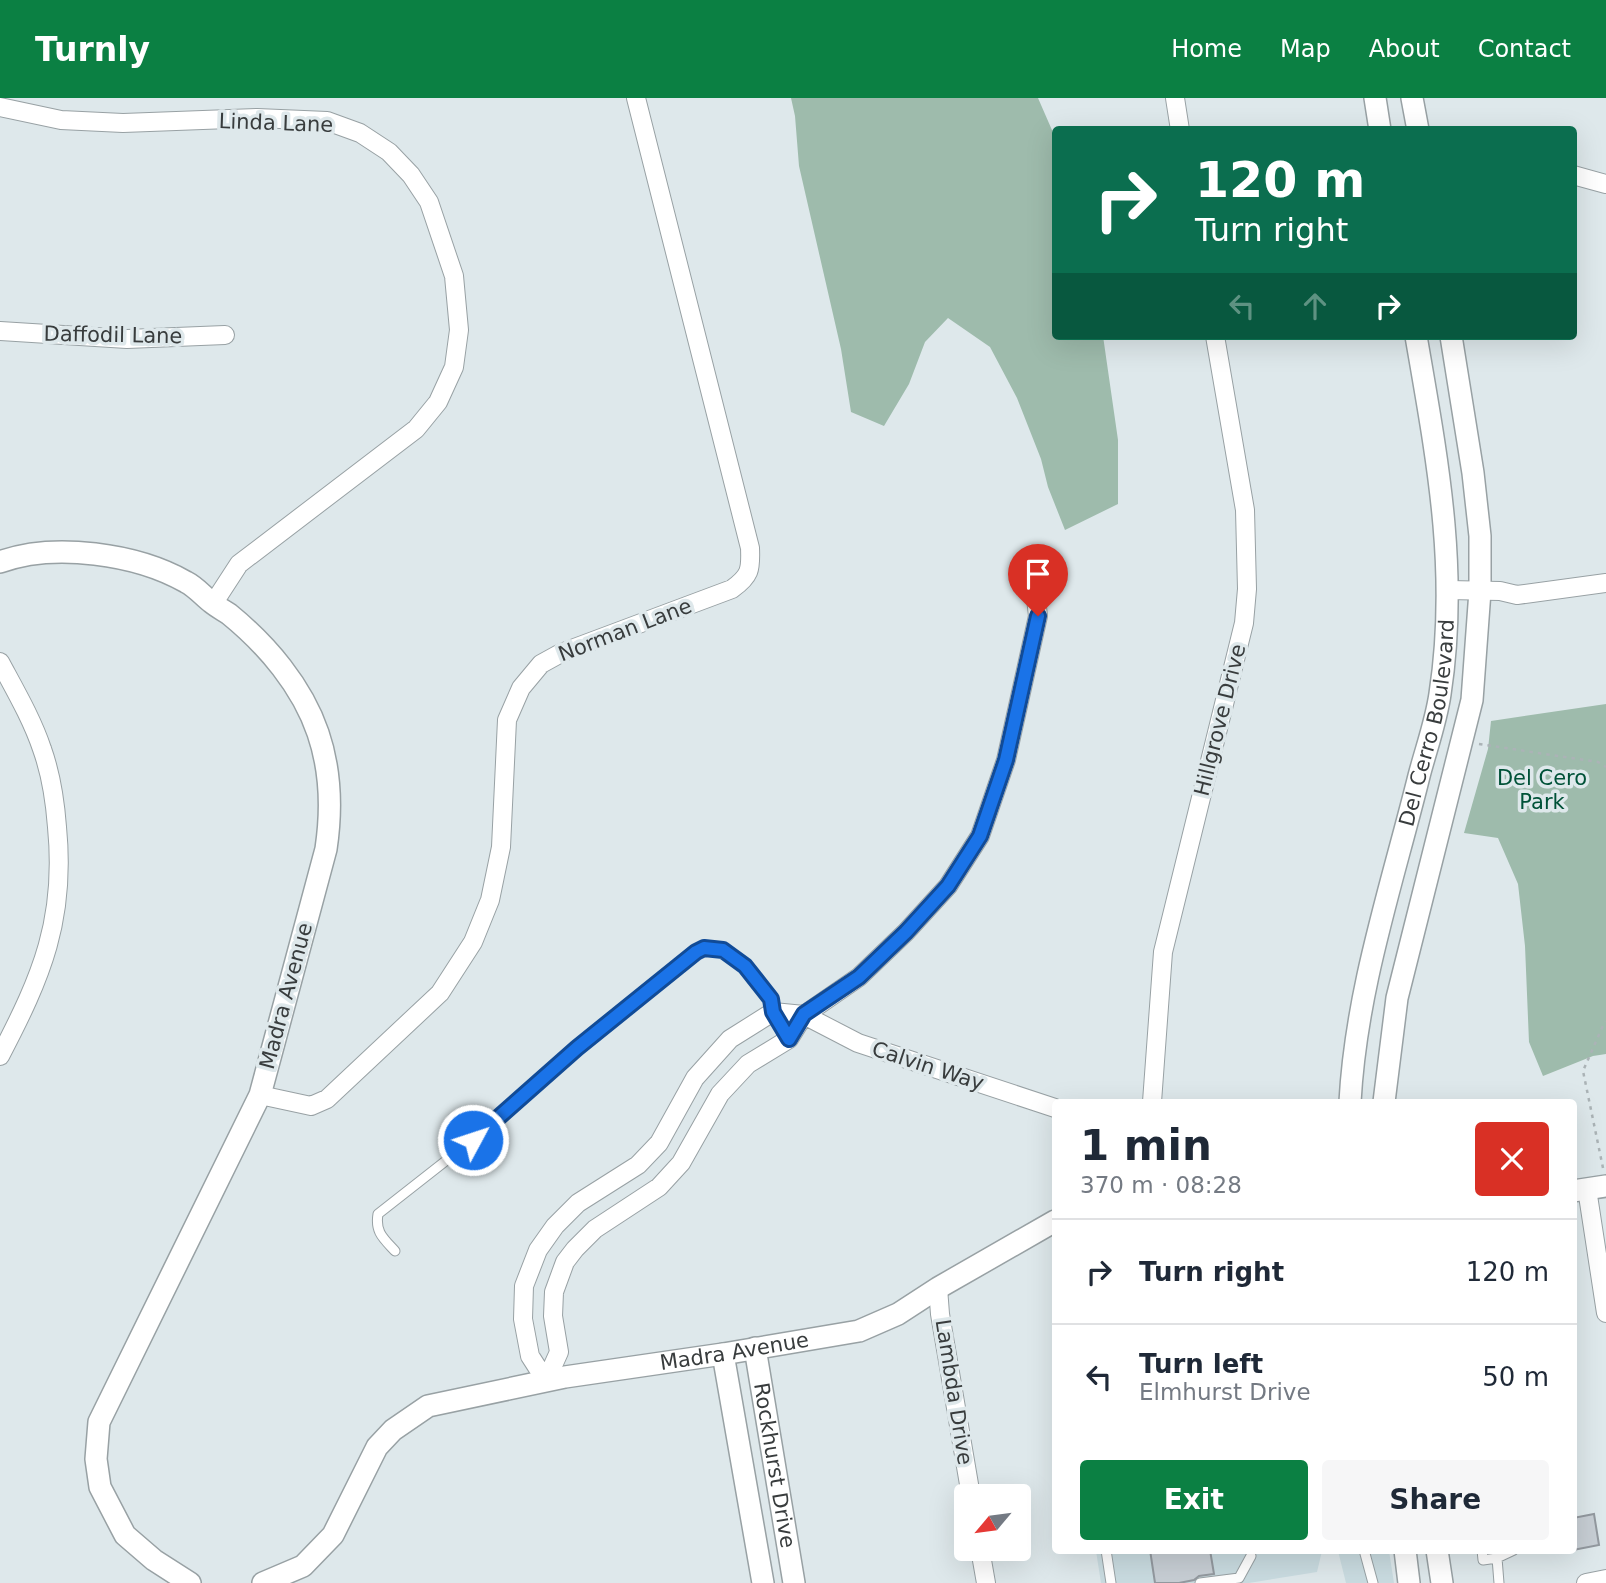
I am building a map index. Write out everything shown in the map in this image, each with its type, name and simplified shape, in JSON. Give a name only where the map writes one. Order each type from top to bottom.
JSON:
[{"type":"street","name":"Norman Lane","points":[[260,1095],[311,1105],[327,1099],[440,993],[473,942],[490,900],[501,847],[507,720],[520,688],[541,664],[561,653],[732,589],[744,580],[751,569],[750,548],[636,98]]},
{"type":"street","points":[[1175,98],[1179,126]]},
{"type":"street","points":[[1375,98],[1379,126]]},
{"type":"street","points":[[1412,98],[1417,126]]},
{"type":"street","name":"Linda Lane","points":[[0,107],[61,120],[123,123],[257,118],[327,121],[359,133],[389,152],[411,175],[429,202],[454,276],[459,330],[454,367],[443,393],[416,429],[239,565],[213,604]]},
{"type":"street","points":[[1577,176],[1606,184]]},
{"type":"street","name":"Daffodil Lane","points":[[0,331],[127,340],[225,335]]},
{"type":"street","name":"Hillgrove Drive","points":[[1152,1099],[1163,952],[1244,623],[1247,589],[1245,510],[1216,340]]},
{"type":"street","name":"Del Cerro Boulevard","points":[[1350,1099],[1356,1035],[1372,953],[1440,695],[1448,590],[1440,477],[1417,340]]},
{"type":"street","name":"Del Cerro Boulevard","points":[[1384,1099],[1397,998],[1472,700],[1480,591],[1480,536],[1452,340]]},
{"type":"street","name":"Madra Avenue","points":[[0,562],[22,554],[57,551],[127,559],[188,583],[229,615],[270,654],[298,690],[320,740],[330,789],[326,849],[260,1095],[99,1422],[96,1458],[100,1487],[125,1535],[154,1560],[190,1583]]},
{"type":"street","points":[[546,1381],[559,1352],[553,1316],[554,1292],[565,1262],[595,1229],[659,1187],[681,1163],[720,1094],[748,1063],[789,1039],[804,1014],[859,977],[906,932],[948,886],[980,836],[1006,760],[1038,616],[1033,572]]},
{"type":"street","points":[[1448,590],[1500,591],[1517,595],[1606,583]]},
{"type":"street","points":[[0,662],[42,747],[54,790],[60,880],[54,926],[40,972],[0,1056]]},
{"type":"street","points":[[546,1381],[530,1356],[523,1319],[524,1286],[538,1250],[555,1226],[578,1203],[638,1165],[659,1143],[695,1078],[730,1039],[773,1012],[804,1014]]},
{"type":"street","name":"Calvin Way","points":[[804,1014],[858,1042],[1052,1107]]},
{"type":"street","points":[[1592,1183],[1606,1313]]},
{"type":"street","name":"Madra Avenue","points":[[263,1583],[303,1566],[333,1535],[377,1447],[393,1430],[428,1406],[546,1381],[859,1331],[898,1314],[1052,1222]]},
{"type":"street","name":"Lambda Drive","points":[[938,1288],[969,1484]]},
{"type":"street","name":"Rockhurst Drive","points":[[755,1348],[794,1583]]},
{"type":"street","name":"Rockhurst Drive","points":[[723,1354],[763,1583]]},
{"type":"street","points":[[1405,1554],[1409,1583]]},
{"type":"street","points":[[1438,1554],[1442,1583]]},
{"type":"street","points":[[982,1561],[986,1583]]},
{"type":"street","points":[[1586,1583],[1606,1579]]},
{"type":"lane","points":[[395,1251],[383,1239],[376,1226],[378,1213],[494,1123],[577,1048],[696,952],[704,948],[723,950],[745,966],[771,999],[773,1012],[789,1039]]},
{"type":"lane","points":[[1107,1554],[1111,1583]]},
{"type":"lane","points":[[1365,1554],[1373,1583]]},
{"type":"lane","points":[[1482,1554],[1483,1560],[1506,1554]]},
{"type":"lane","points":[[1200,1583],[1238,1578],[1251,1556]]},
{"type":"lane","points":[[1497,1558],[1499,1583]]},
{"type":"path","points":[[1461,742],[1598,762],[1606,767]]},
{"type":"path","points":[[1592,1183],[1583,1070],[1605,1021]]},
{"type":"shaded area","points":[[1096,1554],[1321,1554],[1317,1572],[1249,1583],[1101,1583]]},
{"type":"shaded area","points":[[1339,1554],[1389,1554],[1394,1583],[1346,1583]]},
{"type":"green space","points":[[791,98],[1038,98],[1052,130],[1052,340],[1104,340],[1118,440],[1118,504],[1065,530],[1017,398],[990,347],[948,318],[925,342],[909,384],[884,426],[851,412],[841,349],[799,166]]},
{"type":"green space","name":"Del Cero Park","points":[[1606,704],[1606,1054],[1593,1056],[1543,1076],[1529,1042],[1525,946],[1518,884],[1498,838],[1464,833],[1488,749],[1491,721]]},
{"type":"building","points":[[1594,1514],[1599,1545],[1577,1549],[1577,1517]]},
{"type":"building","points":[[1151,1554],[1211,1554],[1214,1574],[1179,1583],[1155,1583]]},
{"type":"route","points":[[473,1140],[577,1048],[704,948],[723,950],[745,966],[771,999],[773,1012],[789,1039],[804,1014],[859,977],[906,932],[948,886],[980,836],[1006,760],[1038,616]]}]
